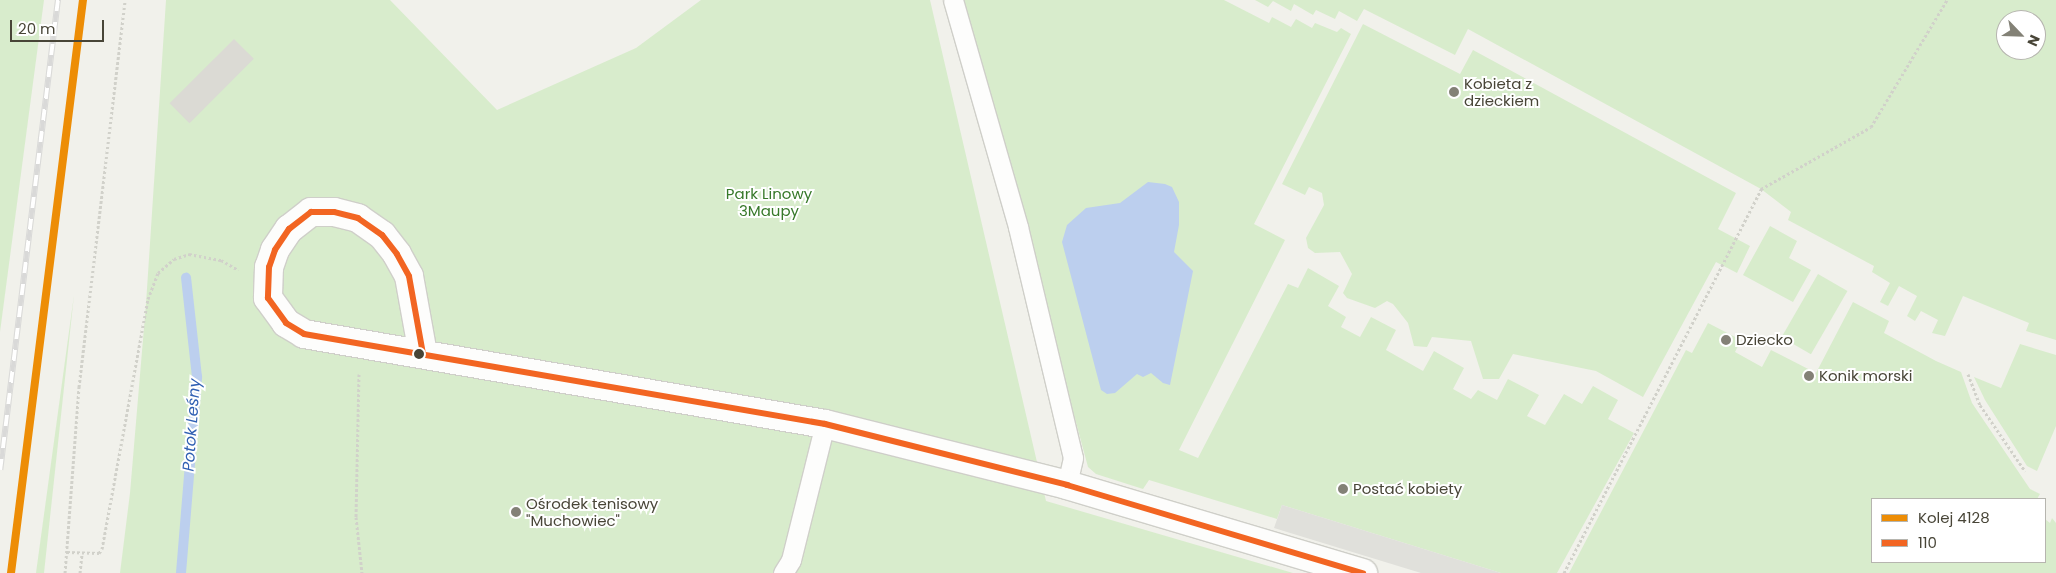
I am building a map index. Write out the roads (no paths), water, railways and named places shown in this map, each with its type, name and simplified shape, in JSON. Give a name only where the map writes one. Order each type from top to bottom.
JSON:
[{"type":"street","points":[[424,354],[409,276],[397,254],[382,235],[358,218],[334,212],[310,212],[288,229],[275,250],[269,273],[268,298],[286,323],[304,334],[825,424],[1067,485],[1308,565],[1363,573]]},
{"type":"lane","points":[[953,0],[1018,227],[1073,458],[1067,485]]},
{"type":"lane","points":[[783,573],[790,560],[825,424]]},
{"type":"water","points":[[1148,182],[1165,184],[1172,187],[1179,202],[1179,225],[1174,252],[1193,271],[1170,385],[1163,383],[1151,373],[1143,377],[1137,374],[1115,393],[1107,394],[1101,390],[1062,242],[1067,225],[1086,208],[1120,203]]},
{"type":"waterway","name":"Potok Leśny","points":[[181,573],[197,377],[186,278]]},
{"type":"railway","points":[[0,470],[58,0]]},
{"type":"rail line","name":"4128","points":[[11,573],[83,0]]},
{"type":"place","name":"Kobieta z dzieckiem","points":[[1454,92]]},
{"type":"place","name":"Dziecko","points":[[1726,340]]},
{"type":"place","name":"Konik morski","points":[[1809,376]]},
{"type":"place","name":"Postać kobiety","points":[[1343,489]]},
{"type":"place","name":"Ośrodek tenisowy \"Muchowiec\"","points":[[516,512]]},
{"type":"park label","name":"Park Linowy 3Maupy","points":[[769,202]]}]
